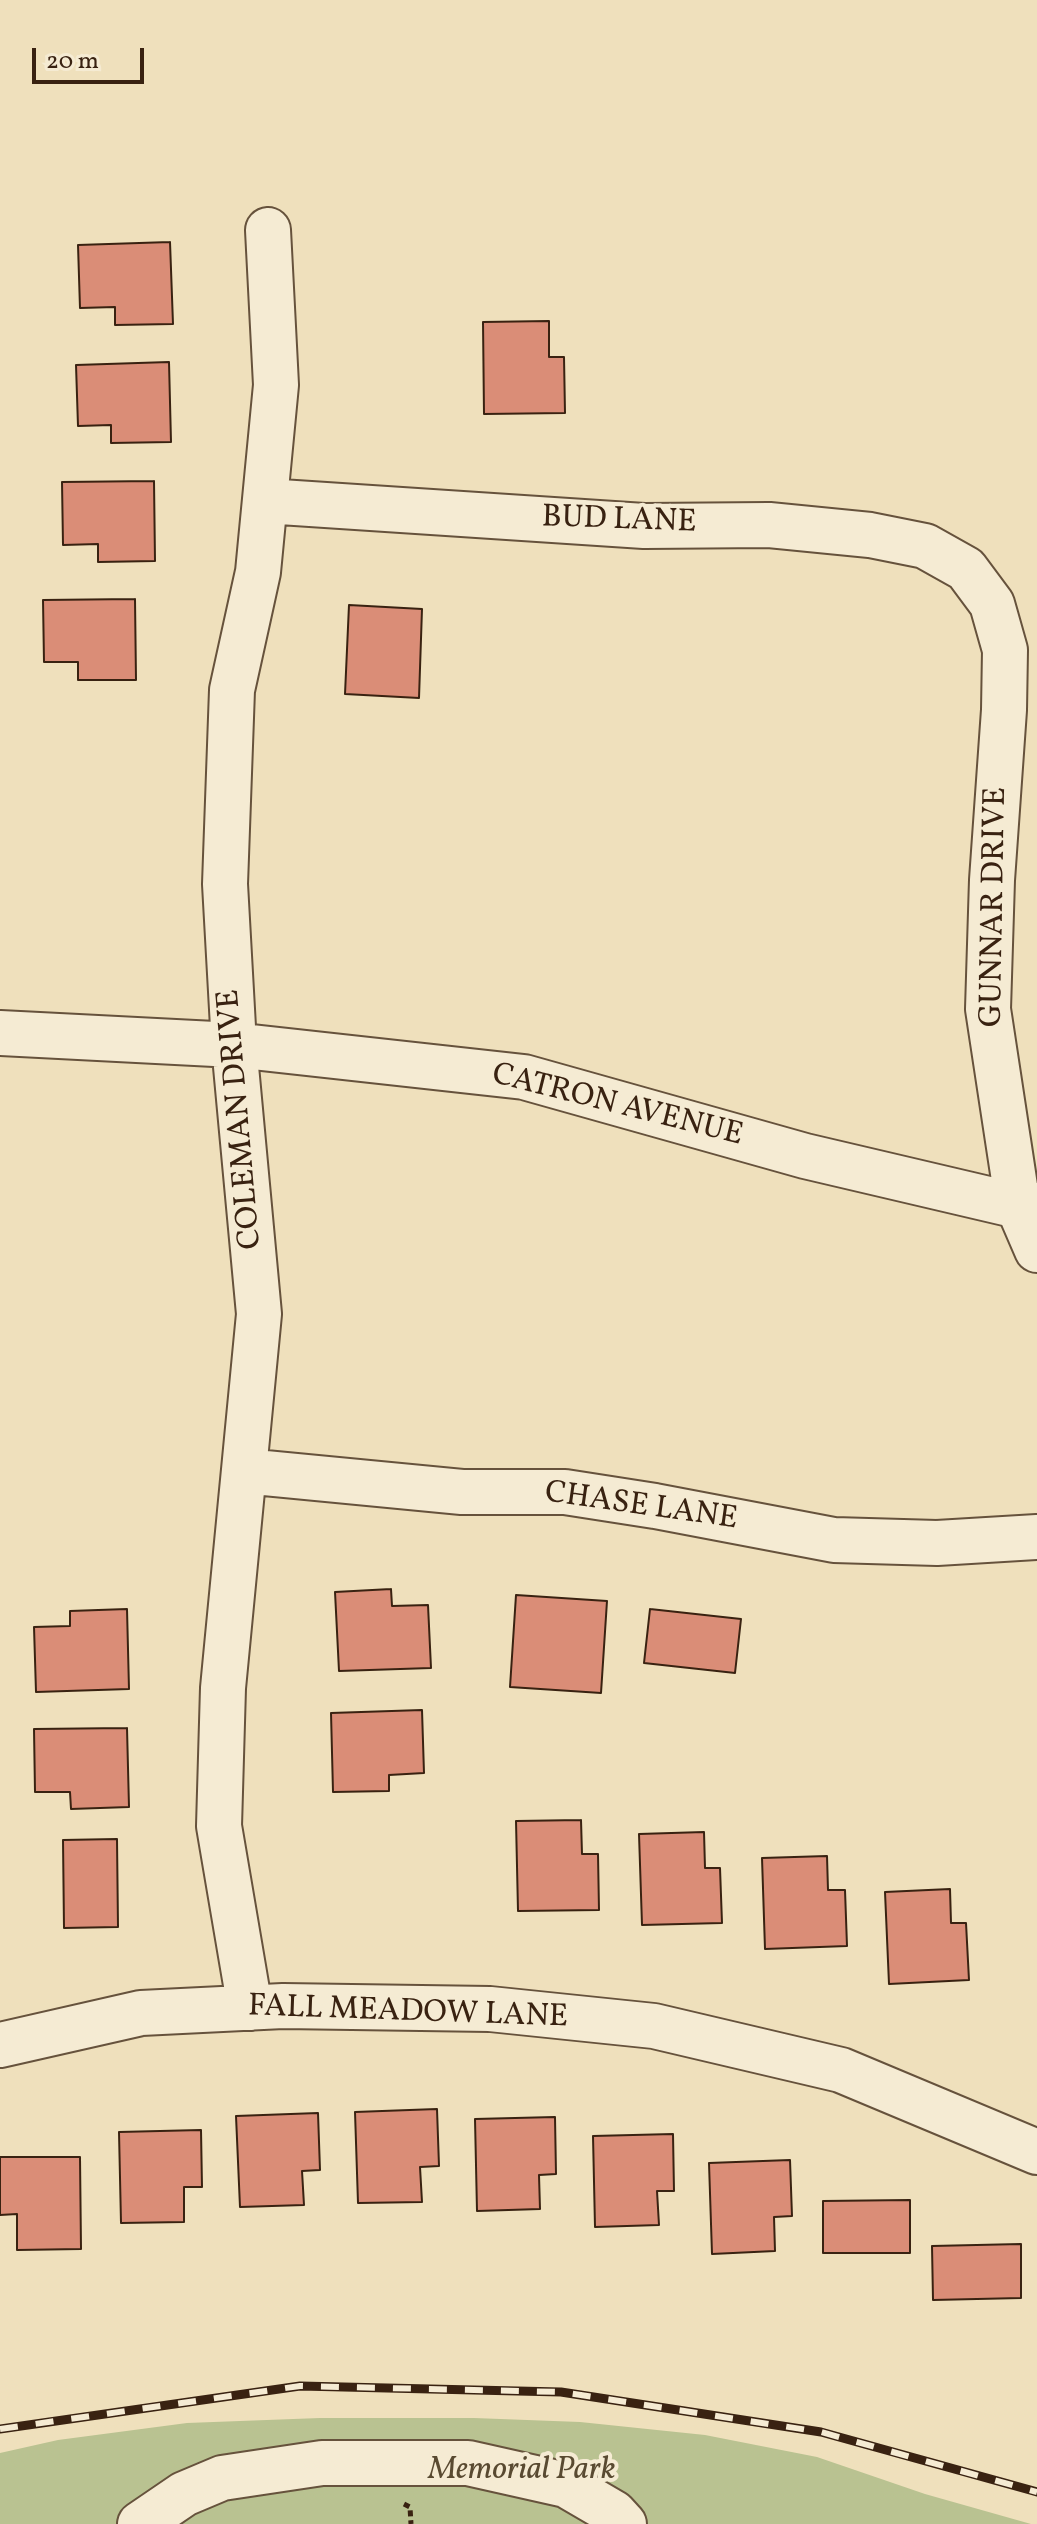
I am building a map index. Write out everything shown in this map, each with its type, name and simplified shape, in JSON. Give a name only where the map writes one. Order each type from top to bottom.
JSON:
[{"type":"street","name":"COLEMAN DRIVE","points":[[250,2008],[219,1826],[223,1688],[259,1314],[234,1045],[225,884],[232,690],[258,572],[276,385],[268,230]]},
{"type":"street","name":"BUD LANE","points":[[265,501],[644,526],[783,526],[870,535],[925,546],[966,569]]},
{"type":"street","name":"GUNNAR DRIVE","points":[[966,569],[992,604],[1005,650],[988,1009],[1037,1250]]},
{"type":"street","name":"CATRON AVENUE","points":[[0,1033],[234,1045],[524,1077],[805,1156],[1028,1205]]},
{"type":"street","name":"CHASE LANE","points":[[244,1471],[462,1492],[565,1492],[834,1540],[937,1543],[1037,1537]]},
{"type":"street","name":"FALL MEADOW LANE","points":[[0,2045],[141,2013],[250,2008],[490,2009],[654,2026],[841,2070],[1037,2152]]},
{"type":"street","points":[[140,2524],[184,2494],[222,2478],[322,2463],[468,2463],[566,2485],[614,2513],[624,2524]]},
{"type":"green space","name":"Memorial Park","points":[[320,2418],[580,2422],[705,2435],[817,2457],[925,2494],[1031,2524],[0,2524],[0,2453],[58,2440],[187,2423]]},
{"type":"building","points":[[170,242],[173,324],[115,325],[115,307],[80,308],[78,245]]},
{"type":"building","points":[[549,321],[549,357],[564,357],[565,413],[484,414],[483,322]]},
{"type":"building","points":[[169,362],[171,442],[111,443],[111,425],[78,426],[76,365]]},
{"type":"building","points":[[154,481],[155,561],[98,562],[98,544],[63,545],[62,482]]},
{"type":"building","points":[[135,599],[136,680],[78,680],[78,662],[44,662],[43,600]]},
{"type":"building","points":[[349,605],[422,609],[419,698],[345,694]]},
{"type":"building","points":[[391,1589],[392,1606],[428,1605],[431,1668],[339,1671],[335,1592]]},
{"type":"building","points":[[516,1595],[607,1601],[601,1693],[510,1687]]},
{"type":"building","points":[[127,1609],[129,1689],[36,1692],[34,1627],[70,1626],[70,1611]]},
{"type":"building","points":[[650,1609],[741,1619],[735,1673],[644,1663]]},
{"type":"building","points":[[422,1710],[424,1773],[389,1775],[389,1791],[333,1792],[331,1713]]},
{"type":"building","points":[[127,1728],[129,1807],[71,1809],[70,1792],[35,1792],[34,1729]]},
{"type":"building","points":[[581,1820],[582,1854],[598,1854],[599,1910],[518,1911],[516,1821]]},
{"type":"building","points":[[704,1832],[705,1868],[720,1868],[722,1923],[642,1925],[639,1834]]},
{"type":"building","points":[[117,1839],[118,1927],[64,1928],[63,1840]]},
{"type":"building","points":[[827,1856],[828,1890],[845,1890],[847,1946],[765,1949],[762,1858]]},
{"type":"building","points":[[950,1889],[951,1923],[966,1923],[969,1980],[889,1984],[885,1892]]},
{"type":"building","points":[[437,2109],[439,2166],[420,2167],[422,2202],[358,2203],[355,2112]]},
{"type":"building","points":[[318,2113],[320,2170],[302,2171],[304,2205],[240,2207],[236,2116]]},
{"type":"building","points":[[555,2117],[556,2174],[539,2175],[540,2209],[477,2211],[475,2119]]},
{"type":"building","points":[[201,2130],[202,2187],[184,2187],[184,2222],[121,2223],[119,2132]]},
{"type":"building","points":[[673,2134],[674,2191],[657,2191],[659,2225],[595,2227],[593,2136]]},
{"type":"building","points":[[0,2157],[80,2157],[81,2249],[17,2250],[17,2214],[0,2215]]},
{"type":"building","points":[[790,2160],[792,2216],[774,2217],[775,2251],[712,2254],[709,2163]]},
{"type":"building","points":[[910,2200],[910,2253],[823,2253],[823,2201]]},
{"type":"building","points":[[1021,2244],[1021,2298],[933,2300],[932,2246]]},
{"type":"railway","points":[[0,2429],[300,2386],[561,2392],[821,2432],[1037,2492]]}]
